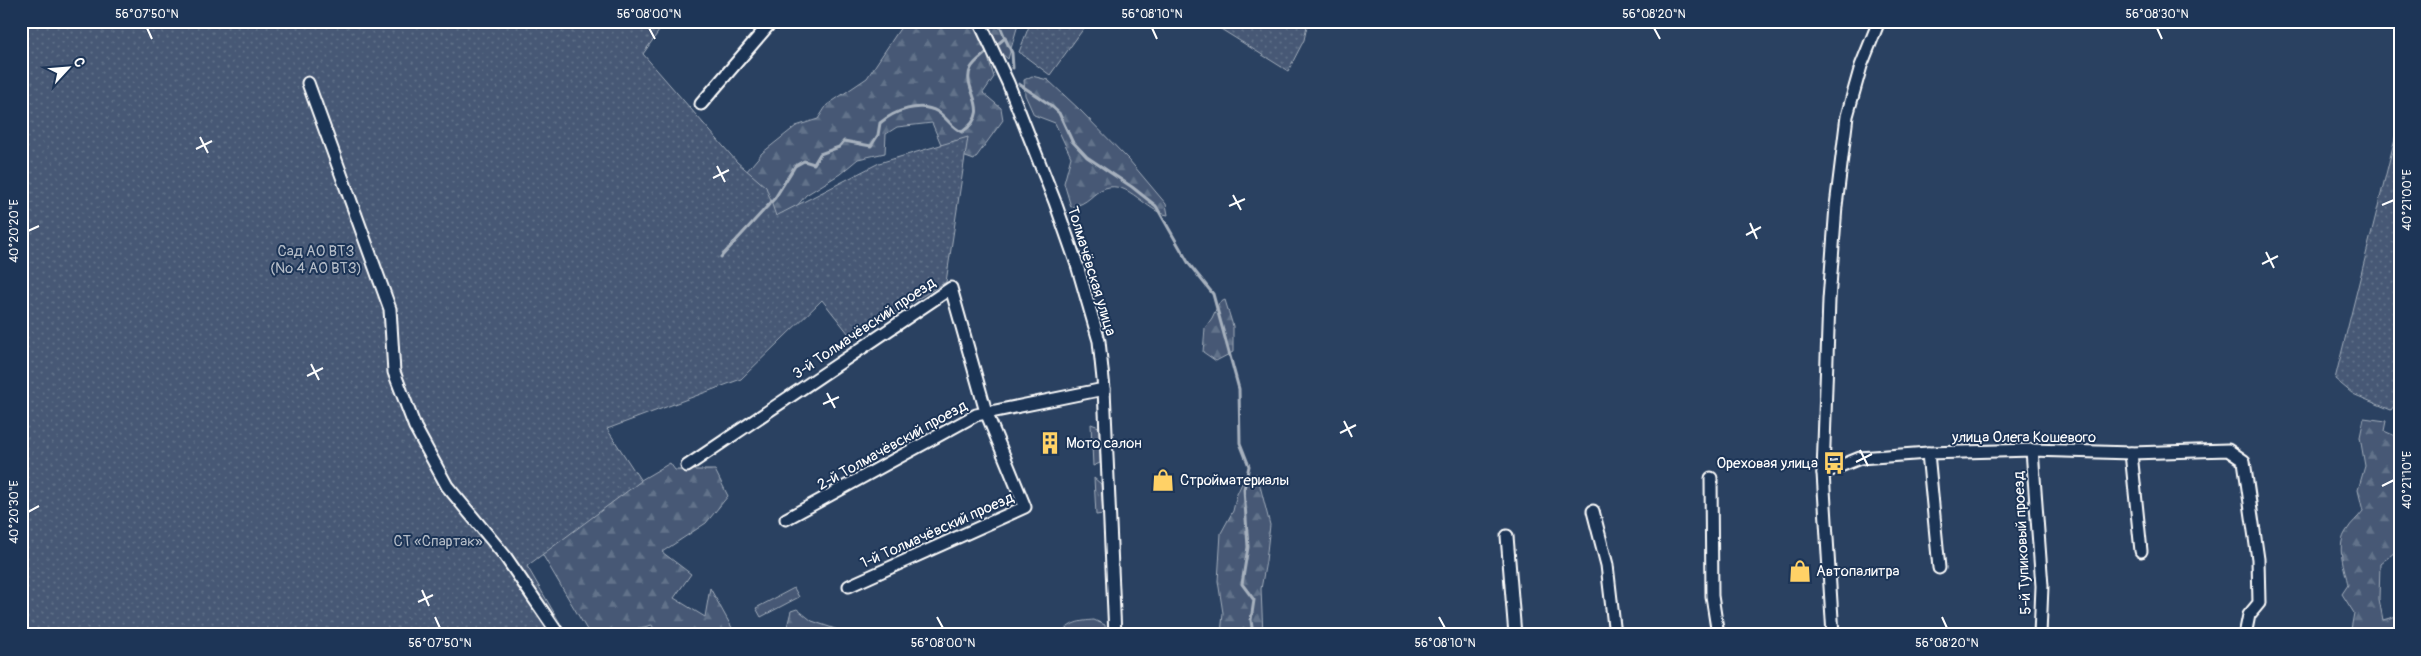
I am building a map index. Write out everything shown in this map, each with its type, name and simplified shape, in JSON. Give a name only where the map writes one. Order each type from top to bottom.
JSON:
[{"type":"street","points":[[701,104],[772,21]]},
{"type":"street","name":"Толмачёвская улица","points":[[979,21],[1008,83],[1076,265],[1099,342],[1104,389],[1116,635]]},
{"type":"street","points":[[1833,635],[1823,473],[1829,300],[1841,159],[1850,108],[1862,66],[1879,21]]},
{"type":"street","points":[[308,83],[390,309],[394,372],[414,427],[446,486],[505,556],[559,635]]},
{"type":"street","name":"3-й Толмачёвский проезд","points":[[687,466],[951,288],[986,412]]},
{"type":"street","name":"2-й Толмачёвский проезд","points":[[786,520],[986,412],[1104,389]]},
{"type":"street","name":"1-й Толмачёвский проезд","points":[[849,586],[1025,507],[986,412]]},
{"type":"street","name":"улица Олега Кошевого","points":[[1823,473],[1860,458],[1928,453],[2032,450],[2131,452],[2228,450],[2244,461],[2258,559],[2259,603],[2249,615],[2245,635]]},
{"type":"street","name":"5-й Тупиковый проезд","points":[[2032,450],[2042,586],[2040,635]]},
{"type":"street","points":[[2131,452],[2141,551]]},
{"type":"street","points":[[1928,453],[1939,568]]},
{"type":"street","points":[[1711,478],[1712,596],[1718,635]]},
{"type":"street","points":[[1593,511],[1608,564],[1615,635]]},
{"type":"street","points":[[1507,536],[1515,635]]},
{"type":"green space","name":"Сад АО ВТЗ (№ 4 АО ВТЗ)","points":[[21,21],[666,21],[643,54],[737,162],[766,187],[776,216],[879,163],[968,137],[946,282],[852,338],[822,300],[741,379],[607,429],[641,481],[527,566],[567,635],[21,635]]},
{"type":"green space","points":[[905,21],[972,21],[984,45],[994,77],[983,93],[1001,108],[1003,120],[974,160],[943,149],[932,123],[897,127],[886,134],[885,153],[858,159],[840,174],[806,195],[773,235],[731,190],[762,153],[796,126],[818,119],[827,105],[867,78]]},
{"type":"green space","points":[[985,21],[1019,21],[1008,59],[1001,53]]},
{"type":"green space","points":[[1031,21],[1089,21],[1050,75],[1019,52]]},
{"type":"green space","points":[[1208,21],[1308,21],[1304,40],[1288,71]]},
{"type":"green space","points":[[1032,76],[1048,80],[1129,160],[1166,204],[1168,215],[1160,213],[1130,192],[1114,187],[1105,188],[1086,201],[1071,207],[1064,183],[1071,157],[1055,123],[1034,115],[1025,95],[1024,80]]},
{"type":"green space","points":[[2400,118],[2400,398],[2391,410],[2353,394],[2335,379]]},
{"type":"green space","points":[[1225,300],[1233,326],[1233,352],[1216,361],[1203,352],[1205,328],[1219,303]]},
{"type":"green space","points":[[2364,418],[2386,421],[2384,431],[2400,438],[2400,548],[2380,564],[2379,599],[2383,620],[2400,615],[2400,635],[2350,635],[2354,613],[2342,594],[2348,585],[2341,550],[2343,536],[2363,511],[2358,490],[2365,466],[2360,437]]},
{"type":"green space","points":[[1091,424],[1099,427],[1100,463],[1093,466]]},
{"type":"green space","points":[[670,463],[675,470],[715,470],[728,496],[706,523],[662,552],[691,574],[674,598],[705,617],[710,588],[736,635],[657,635],[652,625],[611,635],[590,635],[535,542]]},
{"type":"green space","points":[[1257,474],[1270,525],[1261,589],[1263,635],[1221,635],[1223,613],[1218,581],[1221,533],[1233,511],[1237,494],[1245,477]]},
{"type":"green space","points":[[1094,478],[1101,484],[1103,514],[1096,515]]},
{"type":"green space","points":[[794,588],[799,597],[761,617],[756,608]]},
{"type":"green space","points":[[797,609],[812,621],[844,632],[845,635],[785,635],[791,611]]},
{"type":"green space","points":[[1094,620],[1105,625],[1106,635],[1061,635],[1071,625]]},
{"type":"waterway","points":[[998,21],[1005,38],[999,43]]},
{"type":"waterway","points":[[1005,38],[1012,53],[1013,68]]},
{"type":"waterway","points":[[721,257],[775,198],[795,166],[804,161],[814,164],[820,154],[839,147],[844,141],[871,146],[878,135],[880,123],[892,115],[915,107],[923,107],[938,112],[962,132],[971,124],[976,116],[975,100],[969,76],[971,68],[988,51]]},
{"type":"waterway","points":[[1019,84],[1059,113],[1072,141],[1087,157],[1132,187],[1156,206],[1189,264],[1213,294],[1239,389],[1240,443],[1249,466],[1244,489],[1248,547],[1242,584],[1254,600],[1251,620],[1253,635]]},
{"type":"place","name":"Мото салон","points":[[1050,443]]},
{"type":"place","name":"Ореховая улица","points":[[1834,463]]},
{"type":"place","name":"Стройматериалы","points":[[1163,480]]},
{"type":"place","name":"Автопалитра","points":[[1800,571]]},
{"type":"park label","name":"СТ «Спартак»","points":[[438,541]]}]
